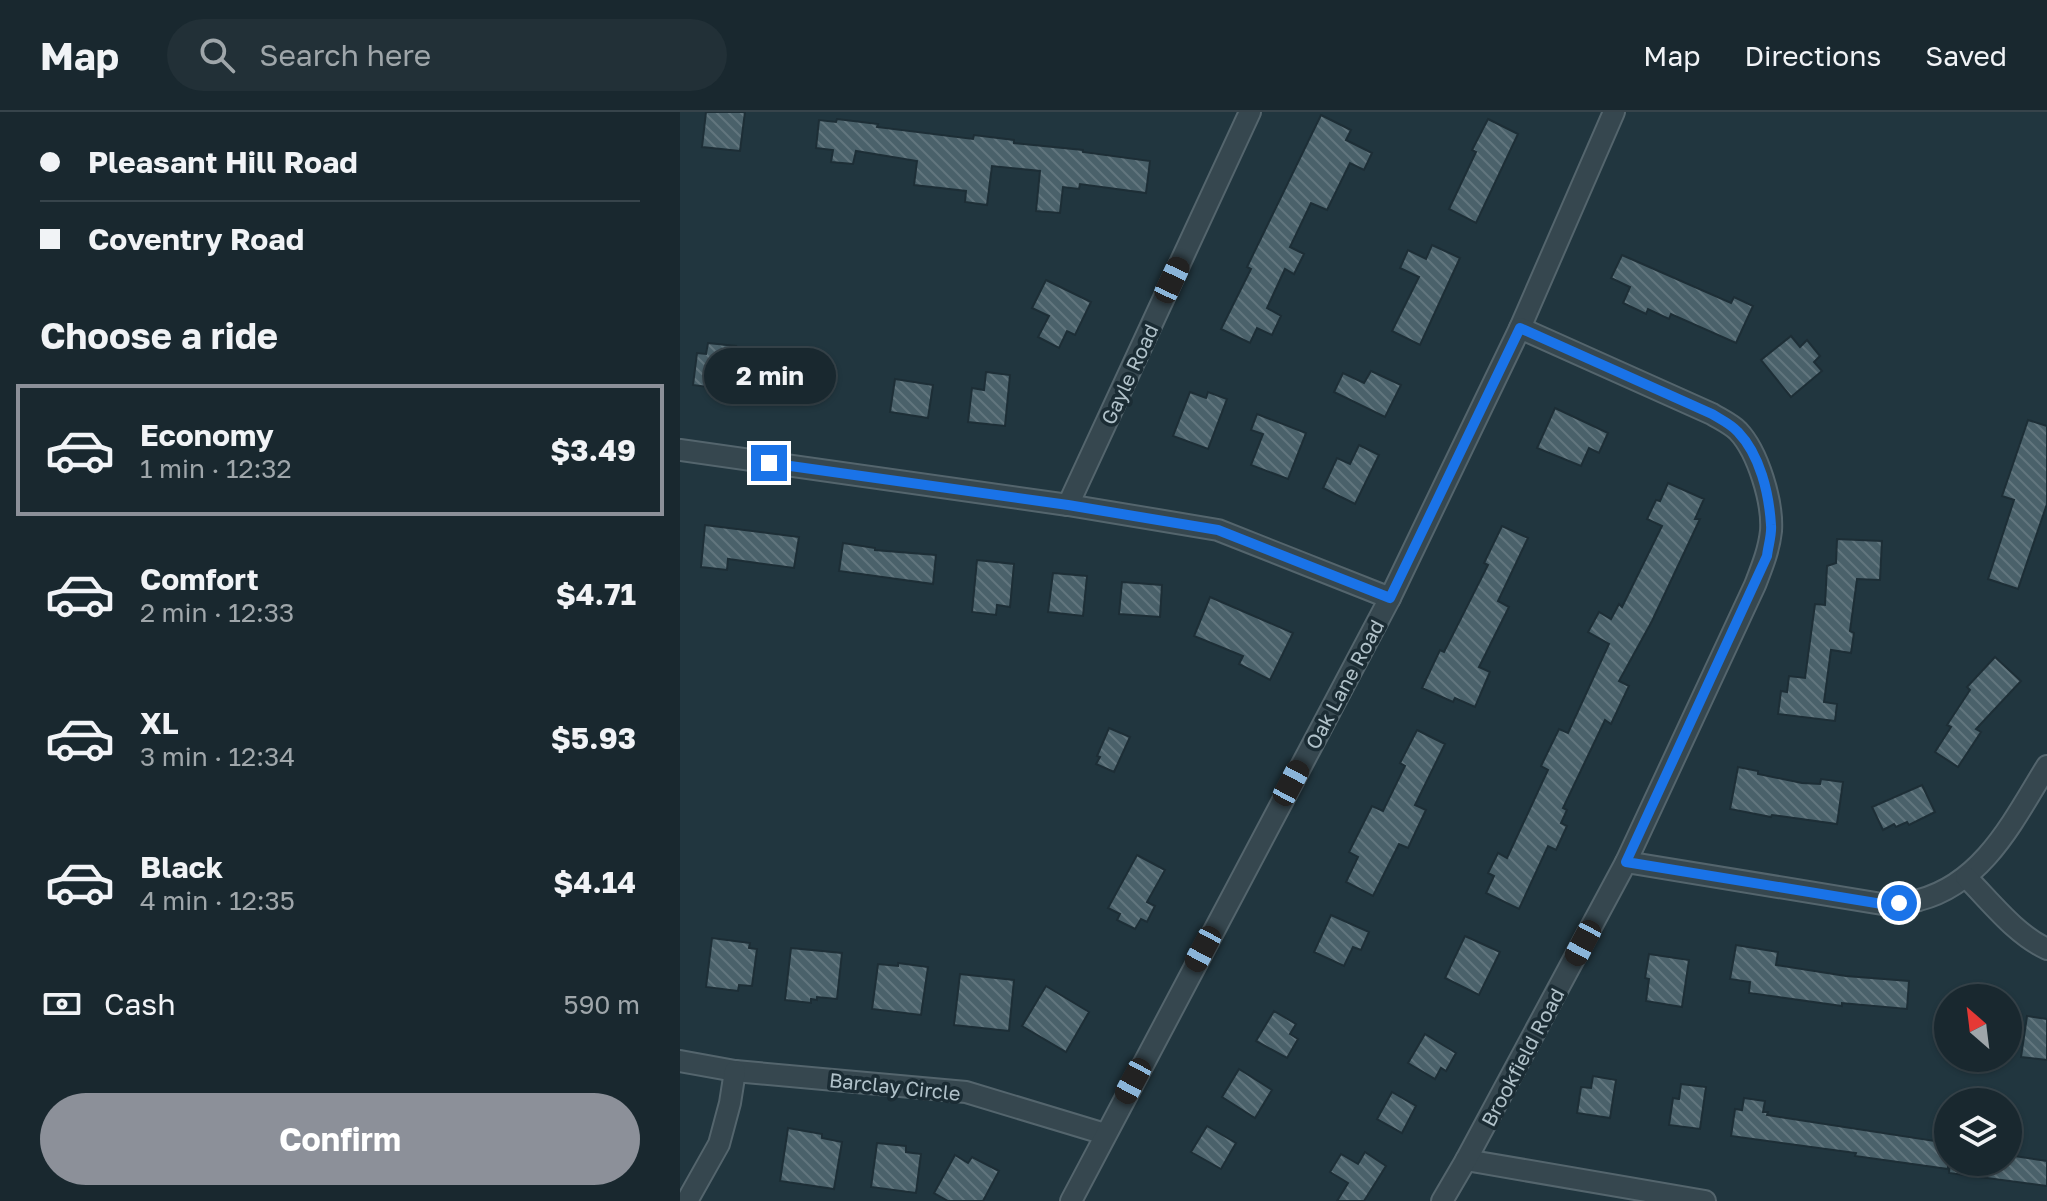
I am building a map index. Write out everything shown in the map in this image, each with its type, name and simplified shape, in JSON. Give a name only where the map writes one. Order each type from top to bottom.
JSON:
[{"type":"street","name":"Gayle Road","points":[[1068,505],[1250,112]]},
{"type":"street","name":"Oak Lane Road","points":[[1071,1201],[1390,598],[1520,328],[1614,112]]},
{"type":"street","name":"Brookfield Road","points":[[1442,1201],[1626,862],[1767,556],[1771,528],[1761,471],[1749,445],[1735,429],[1712,414],[1520,328]]},
{"type":"street","points":[[680,450],[1068,505],[1218,530],[1390,598]]},
{"type":"street","points":[[1626,862],[1882,904],[1916,901],[1943,892],[1966,877],[1994,851],[2047,766]]},
{"type":"street","points":[[1966,877],[2014,926],[2047,949]]},
{"type":"street","name":"Barclay Circle","points":[[680,1061],[735,1071],[966,1092],[1105,1134]]},
{"type":"street","points":[[687,1201],[719,1144],[735,1071]]},
{"type":"street","points":[[1466,1160],[1705,1201]]},
{"type":"building","points":[[706,112],[745,112],[740,151],[702,147]]},
{"type":"building","points":[[1321,115],[1351,130],[1346,140],[1372,153],[1364,170],[1350,163],[1327,210],[1311,203],[1290,247],[1304,254],[1294,274],[1285,269],[1267,308],[1281,316],[1272,335],[1257,328],[1250,343],[1221,329],[1251,269],[1247,267]]},
{"type":"building","points":[[837,119],[973,139],[974,135],[1014,140],[1014,143],[1150,161],[1146,193],[1080,184],[1079,189],[1063,187],[1060,213],[1036,211],[1040,171],[992,166],[987,205],[965,202],[966,191],[914,185],[917,161],[856,151],[853,164],[831,162],[833,150],[816,148],[819,120],[836,122]]},
{"type":"building","points":[[1488,119],[1518,134],[1476,223],[1449,209]]},
{"type":"building","points":[[1432,245],[1460,258],[1420,345],[1392,331],[1419,277],[1400,268],[1408,250],[1426,259]]},
{"type":"building","points":[[1622,255],[1731,303],[1734,297],[1753,306],[1736,343],[1671,314],[1669,319],[1648,309],[1646,314],[1623,303],[1630,287],[1611,278]]},
{"type":"building","points":[[1046,280],[1091,302],[1075,335],[1067,331],[1059,348],[1038,337],[1049,316],[1032,308]]},
{"type":"building","points":[[1791,336],[1800,347],[1807,340],[1820,356],[1814,362],[1822,371],[1791,397],[1761,360]]},
{"type":"building","points":[[708,343],[736,346],[734,359],[776,364],[778,350],[803,352],[797,402],[693,385],[697,353],[706,354]]},
{"type":"building","points":[[1371,371],[1401,385],[1385,417],[1334,392],[1343,373],[1364,383]]},
{"type":"building","points":[[986,372],[1010,375],[1005,426],[968,422],[972,388],[984,390]]},
{"type":"building","points":[[895,379],[933,385],[928,418],[890,412]]},
{"type":"building","points":[[1190,392],[1206,398],[1208,392],[1227,399],[1208,449],[1173,436]]},
{"type":"building","points":[[1555,408],[1608,433],[1599,453],[1589,448],[1581,466],[1537,448]]},
{"type":"building","points":[[1257,414],[1306,433],[1288,479],[1251,465],[1263,434],[1251,430]]},
{"type":"building","points":[[2028,420],[2047,426],[2047,504],[2018,589],[1988,579],[2014,500],[2002,496]]},
{"type":"building","points":[[1359,445],[1379,455],[1355,504],[1323,488],[1337,458],[1350,464]]},
{"type":"building","points":[[1668,483],[1704,499],[1695,519],[1700,519],[1652,621],[1619,681],[1629,686],[1611,724],[1605,720],[1563,808],[1567,810],[1561,823],[1567,826],[1556,850],[1548,846],[1519,909],[1486,893],[1494,876],[1488,873],[1498,853],[1507,858],[1548,770],[1541,766],[1559,729],[1568,733],[1609,644],[1588,632],[1599,612],[1611,619],[1619,604],[1622,607],[1662,526],[1647,519]]},
{"type":"building","points":[[705,525],[799,537],[794,568],[728,559],[727,570],[701,567]]},
{"type":"building","points":[[1502,526],[1528,538],[1498,601],[1509,607],[1479,667],[1490,672],[1475,707],[1455,698],[1453,702],[1422,688],[1488,565],[1484,563]]},
{"type":"building","points":[[1837,539],[1882,541],[1880,580],[1857,579],[1850,631],[1854,633],[1851,653],[1831,650],[1824,702],[1837,704],[1835,721],[1778,714],[1781,691],[1787,692],[1789,676],[1805,678],[1815,604],[1825,605],[1827,566],[1836,563]]},
{"type":"building","points":[[843,543],[875,550],[936,555],[933,584],[839,571]]},
{"type":"building","points":[[977,560],[1014,564],[1010,607],[997,605],[996,615],[972,612]]},
{"type":"building","points":[[1053,573],[1087,576],[1083,616],[1048,612]]},
{"type":"building","points":[[1122,582],[1162,585],[1160,617],[1119,614]]},
{"type":"building","points":[[1210,597],[1293,633],[1270,680],[1239,664],[1243,656],[1194,636]]},
{"type":"building","points":[[1995,657],[2021,681],[1976,729],[1981,732],[1958,767],[1935,752],[1951,727],[1947,725],[1970,690],[1967,687]]},
{"type":"building","points":[[1109,728],[1130,737],[1114,772],[1096,764]]},
{"type":"building","points":[[1417,730],[1445,744],[1415,805],[1426,810],[1408,848],[1399,844],[1373,896],[1346,882],[1358,857],[1349,852],[1372,806],[1383,811],[1405,766],[1400,763]]},
{"type":"building","points":[[1738,767],[1802,783],[1820,784],[1821,779],[1843,782],[1837,824],[1730,809]]},
{"type":"building","points":[[1922,785],[1935,812],[1909,825],[1907,822],[1896,827],[1894,824],[1883,830],[1872,807]]},
{"type":"building","points":[[1137,855],[1165,870],[1147,902],[1155,906],[1147,922],[1141,919],[1135,929],[1117,920],[1120,914],[1108,908]]},
{"type":"building","points":[[1331,915],[1369,932],[1361,950],[1353,947],[1344,966],[1314,952]]},
{"type":"building","points":[[1465,936],[1500,952],[1479,995],[1445,978]]},
{"type":"building","points":[[712,938],[750,943],[749,948],[757,949],[752,986],[739,985],[738,991],[706,987]]},
{"type":"building","points":[[1736,945],[1778,952],[1776,965],[1846,976],[1909,981],[1907,1009],[1842,1003],[1842,1006],[1749,993],[1750,982],[1730,979]]},
{"type":"building","points":[[791,948],[842,953],[837,999],[817,997],[817,1000],[811,999],[811,1003],[785,1000]]},
{"type":"building","points":[[1649,954],[1689,960],[1682,1007],[1646,1001],[1649,979],[1645,978]]},
{"type":"building","points":[[898,963],[928,967],[921,1015],[872,1009],[878,964],[898,966]]},
{"type":"building","points":[[960,974],[1014,980],[1009,1031],[954,1025]]},
{"type":"building","points":[[1046,986],[1089,1012],[1066,1052],[1022,1026]]},
{"type":"building","points":[[1274,1011],[1296,1024],[1290,1034],[1298,1039],[1287,1058],[1256,1041]]},
{"type":"building","points":[[2027,1016],[2047,1019],[2047,1060],[2022,1057]]},
{"type":"building","points":[[1425,1034],[1456,1053],[1446,1071],[1441,1068],[1435,1079],[1408,1063]]},
{"type":"building","points":[[1239,1069],[1272,1090],[1255,1118],[1222,1097]]},
{"type":"building","points":[[1593,1076],[1616,1080],[1610,1118],[1577,1113],[1581,1087],[1591,1088]]},
{"type":"building","points":[[1681,1084],[1706,1087],[1700,1129],[1669,1125],[1673,1098],[1679,1099]]},
{"type":"building","points":[[1392,1092],[1416,1106],[1402,1133],[1377,1119]]},
{"type":"building","points":[[1744,1098],[1765,1101],[1763,1112],[1768,1112],[1767,1115],[1934,1141],[1934,1167],[1731,1136],[1735,1109],[1742,1110]]},
{"type":"building","points":[[1207,1126],[1236,1143],[1221,1169],[1191,1152]]},
{"type":"building","points":[[788,1128],[822,1134],[822,1138],[842,1142],[834,1189],[780,1181]]},
{"type":"building","points":[[877,1143],[906,1146],[906,1152],[921,1154],[916,1193],[871,1187]]},
{"type":"building","points":[[1365,1152],[1386,1166],[1364,1201],[1337,1201],[1348,1183],[1330,1172],[1341,1154],[1358,1164]]},
{"type":"building","points":[[955,1155],[968,1163],[972,1157],[999,1171],[983,1201],[948,1201],[934,1193]]},
{"type":"building","points":[[2022,1157],[2047,1161],[2047,1186],[1972,1176],[2022,1176]]},
{"type":"route","points":[[769,463],[1068,505],[1218,530],[1390,598],[1520,328],[1712,414],[1735,429],[1749,445],[1761,471],[1767,500],[1771,528],[1767,556],[1626,862],[1882,904],[1899,903]]}]
